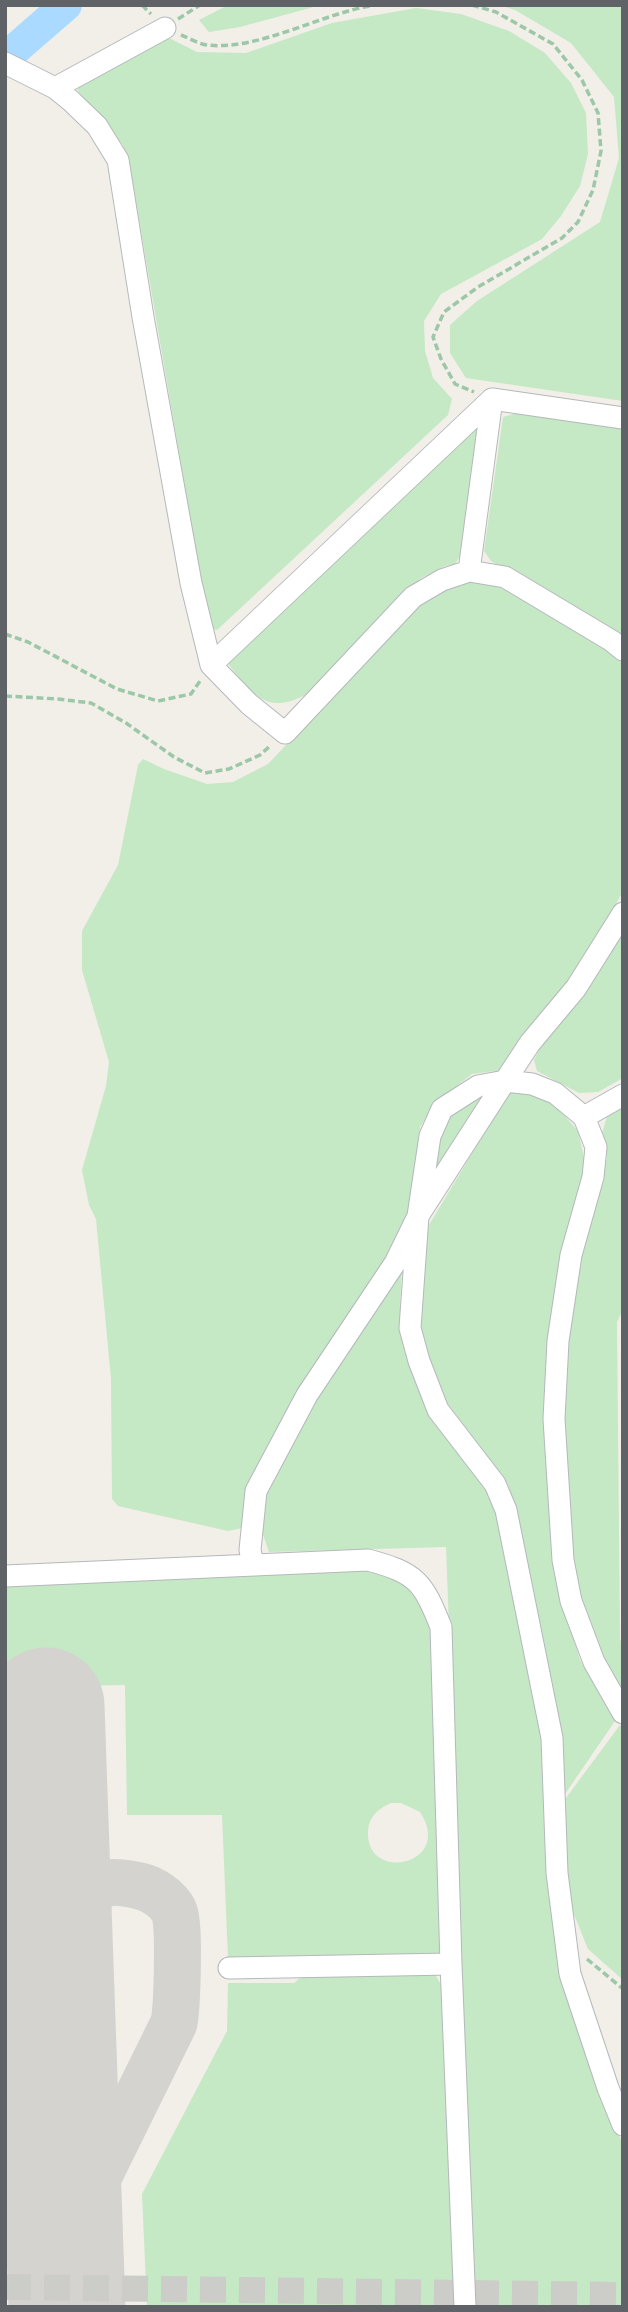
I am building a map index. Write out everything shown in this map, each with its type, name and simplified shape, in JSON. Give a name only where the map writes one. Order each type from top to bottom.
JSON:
[{"type":"street","points":[[55,88],[164,28]]},
{"type":"street","points":[[14,66],[55,88],[97,126],[118,160],[186,556],[211,665],[249,704],[285,733],[413,597],[442,580],[469,571],[505,577],[623,650]]},
{"type":"street","points":[[492,400],[623,418]]},
{"type":"street","points":[[469,571],[492,400]]},
{"type":"street","points":[[211,665],[492,400]]},
{"type":"street","points":[[253,1565],[250,1550],[256,1491],[307,1395],[395,1263],[418,1216],[505,1081],[530,1043],[576,988],[623,913]]},
{"type":"street","points":[[623,1713],[594,1662],[572,1601],[563,1560],[554,1419],[558,1341],[571,1255],[593,1177],[596,1147],[584,1117],[555,1093],[532,1084],[505,1081],[478,1086],[442,1109],[430,1136],[418,1216],[410,1328],[419,1361],[438,1410],[495,1483],[506,1510],[552,1738],[557,1872],[570,1974],[623,2125]]},
{"type":"street","points":[[584,1117],[623,1095]]},
{"type":"street","points":[[5,1576],[368,1560],[396,1567],[414,1579],[427,1593],[441,1628],[465,2307]]},
{"type":"street","points":[[229,1968],[451,1964]]},
{"type":"path","points":[[164,28],[206,45],[245,42],[288,31],[352,9],[375,5]]},
{"type":"path","points":[[472,5],[496,12],[553,44],[582,80],[598,113],[601,151],[593,190],[578,222],[562,238],[444,312],[438,325],[433,338],[455,384],[492,400]]},
{"type":"path","points":[[5,634],[28,642],[117,689],[158,701],[191,694],[211,665]]},
{"type":"path","points":[[5,696],[92,704],[126,723],[174,757],[205,773],[229,769],[260,755],[285,733]]},
{"type":"path","points":[[567,1942],[623,1989]]},
{"type":"green space","points":[[228,5],[321,5],[240,27],[209,32],[199,20]]},
{"type":"green space","points":[[499,5],[623,5],[623,401],[466,378],[450,353],[450,325],[477,301],[600,222],[619,158],[614,97],[571,43],[515,10]]},
{"type":"green space","points":[[416,8],[461,14],[509,31],[545,53],[571,83],[586,113],[588,154],[580,186],[542,239],[441,294],[424,321],[425,351],[433,378],[452,399],[448,415],[217,630],[209,628],[133,184],[123,145],[78,91],[77,83],[165,36],[197,52],[246,53],[332,23]]},
{"type":"green space","points":[[517,413],[623,429],[623,643],[491,561],[484,551],[503,417]]},
{"type":"green space","points":[[479,422],[468,543],[455,564],[421,578],[312,691],[284,703],[273,703],[253,693],[226,661]]},
{"type":"green space","points":[[477,581],[517,594],[554,614],[623,663],[623,891],[579,972],[503,1070],[472,1074],[436,1102],[420,1127],[412,1218],[247,1527],[228,1531],[118,1506],[112,1499],[111,1379],[96,1219],[89,1205],[82,1170],[106,1086],[109,1062],[82,970],[82,931],[118,865],[138,765],[143,759],[207,784],[233,782],[268,764],[425,599],[448,586]]},
{"type":"green space","points":[[623,926],[623,1078],[598,1092],[579,1093],[537,1071],[534,1060],[542,1043]]},
{"type":"green space","points":[[510,1090],[525,1090],[555,1105],[578,1131],[586,1167],[551,1319],[560,1592],[580,1660],[615,1721],[565,1794],[526,1569],[508,1484],[441,1395],[423,1346],[417,1307],[426,1230]]},
{"type":"green space","points":[[474,1096],[485,1097],[430,1185],[438,1142],[449,1114]]},
{"type":"green space","points":[[623,1108],[623,1309],[617,1322],[623,1702],[598,1654],[572,1569],[562,1425],[567,1331],[586,1228],[607,1158],[602,1133],[607,1117]]},
{"type":"green space","points":[[402,1265],[400,1306],[404,1342],[496,1507],[543,1738],[562,1976],[623,2146],[623,2307],[475,2307],[446,1547],[269,1552],[258,1520],[270,1478],[309,1407]]},
{"type":"green space","points":[[368,1569],[406,1586],[433,1619],[443,1953],[429,1956],[228,1959],[222,1815],[127,1815],[125,1685],[5,1687],[5,1584]],"holes":[[[391,1803],[401,1803],[420,1812],[428,1830],[426,1845],[418,1855],[406,1861],[392,1862],[380,1858],[371,1848],[368,1831],[372,1817],[382,1808]]]},
{"type":"green space","points":[[620,1725],[623,1728],[623,1980],[588,1949],[567,1897],[563,1802]]},
{"type":"green space","points":[[306,1973],[434,1973],[443,1988],[457,2307],[147,2307],[142,2194],[227,2031],[228,1983],[294,1983]]},
{"type":"waterway","points":[[5,58],[66,5]]},
{"type":"taxiway","points":[[54,1941],[82,1898],[108,1883],[116,1882],[150,1889],[168,1902],[176,1918],[174,2023],[65,2249]]},
{"type":"runway","points":[[46,1706],[67,2307]]},
{"type":"tunnel","points":[[5,2287],[623,2295]]}]
